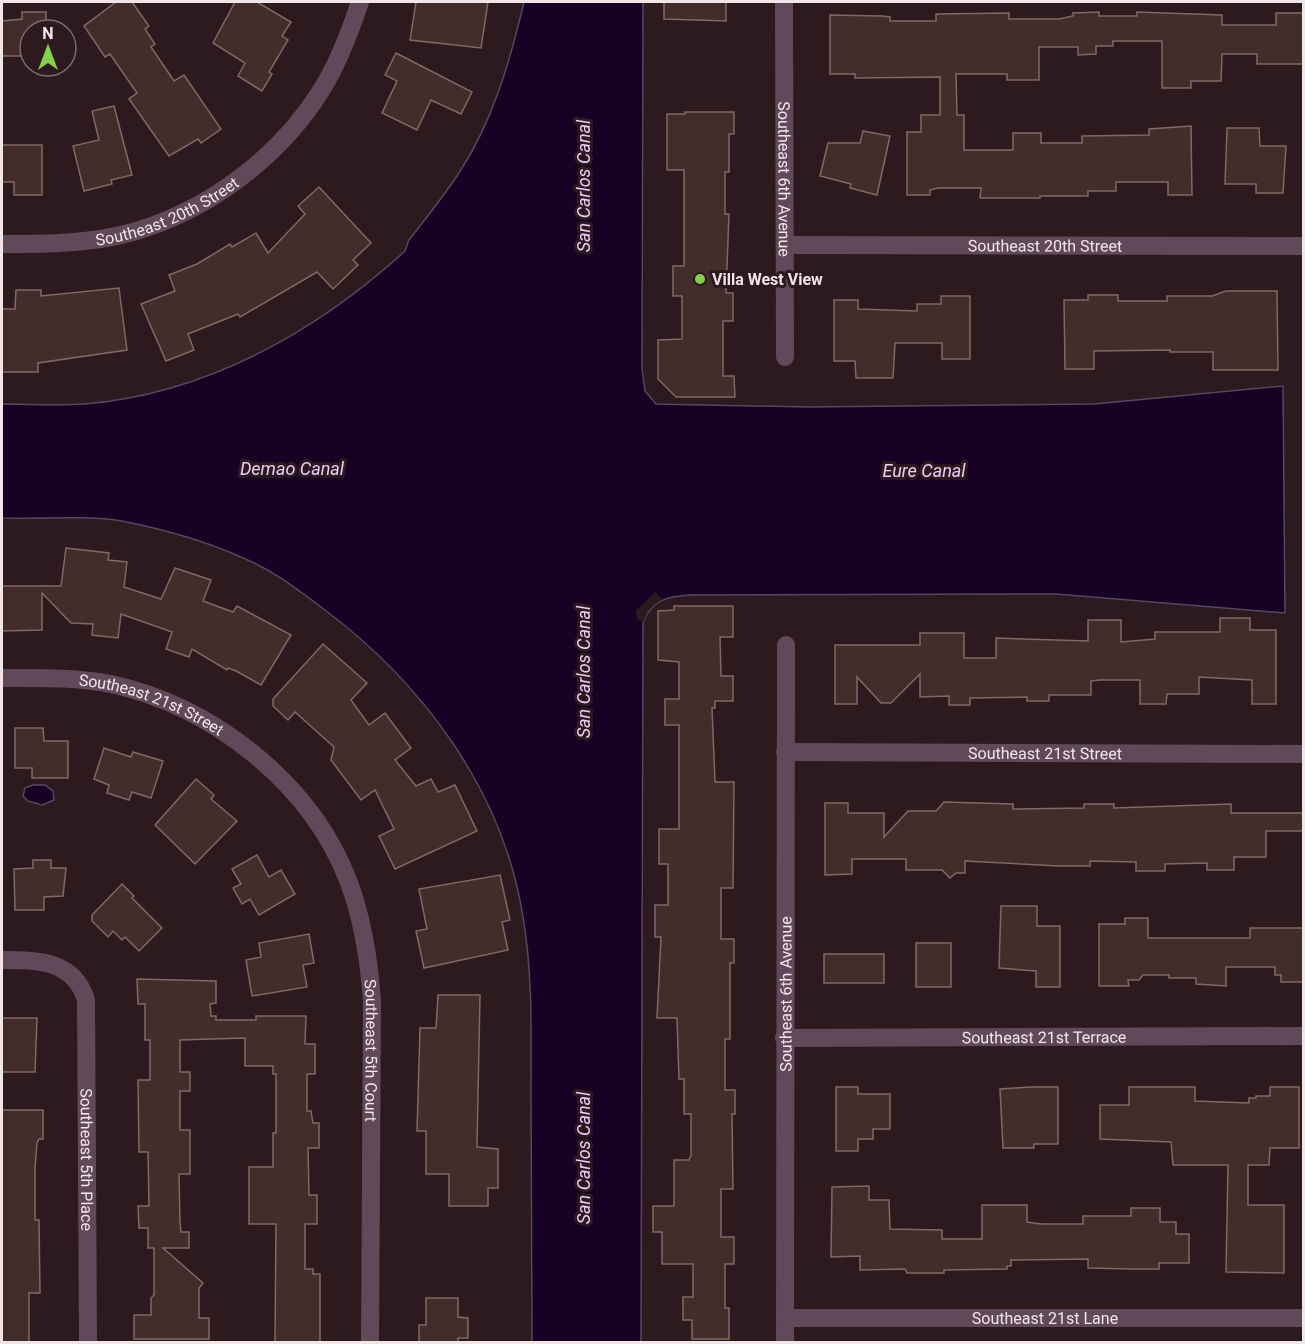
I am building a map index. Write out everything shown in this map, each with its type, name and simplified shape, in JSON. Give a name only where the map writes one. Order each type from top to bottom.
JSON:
[{"type":"street","name":"Southeast 20th Street","points":[[2,244],[77,242],[132,232],[161,222],[213,197],[240,178],[304,116],[338,60],[360,2]]},
{"type":"street","name":"Southeast 6th Avenue","points":[[784,2],[785,357]]},
{"type":"street","name":"Southeast 20th Street","points":[[785,244],[1304,246]]},
{"type":"street","name":"Southeast 6th Avenue","points":[[785,1342],[786,645]]},
{"type":"street","name":"Southeast 21st Street","points":[[2,678],[76,679],[144,693],[208,722],[239,743],[283,782]]},
{"type":"street","name":"Southeast 21st Street","points":[[785,752],[1304,754]]},
{"type":"street","name":"Southeast 5th Court","points":[[283,782],[323,832],[340,863],[357,907],[366,945],[372,1001],[370,1342]]},
{"type":"street","name":"Southeast 5th Place","points":[[2,960],[44,961],[67,970],[83,990],[88,1012],[88,1342]]},
{"type":"street","name":"Southeast 21st Terrace","points":[[784,1038],[1304,1036]]},
{"type":"street","name":"Southeast 21st Lane","points":[[785,1318],[1304,1318]]},
{"type":"water","points":[[524,2],[643,2],[642,368],[645,391],[656,404],[808,407],[1094,404],[1283,386],[1285,613],[1056,594],[691,595],[668,598],[651,609],[643,622],[641,1342],[532,1342],[531,1006],[523,917],[513,870],[497,826],[477,783],[452,742],[424,705],[392,669],[358,637],[293,586],[243,558],[184,536],[122,521],[78,518],[2,518],[2,404],[74,405],[129,398],[216,373],[257,354],[334,308],[405,251],[409,240],[459,173],[482,133],[499,90]]},
{"type":"water","points":[[45,785],[53,791],[54,800],[42,805],[28,801],[23,796],[25,788]]},
{"type":"pier","points":[[655,592],[662,599],[649,609],[643,622],[637,619],[636,611]]},
{"type":"building","points":[[116,2],[132,2],[149,26],[145,29],[155,44],[151,47],[174,81],[184,75],[221,129],[201,143],[198,139],[169,156],[129,99],[137,93],[110,54],[105,57],[84,26]]},
{"type":"building","points":[[235,2],[257,2],[291,22],[282,36],[288,40],[269,72],[272,74],[262,91],[238,76],[245,63],[213,43]]},
{"type":"building","points":[[416,2],[488,2],[481,48],[410,40]]},
{"type":"building","points":[[664,2],[726,2],[726,21],[664,19]]},
{"type":"building","points":[[22,12],[46,12],[46,18],[22,18]]},
{"type":"building","points":[[1099,12],[1099,16],[1137,16],[1137,12],[1222,15],[1222,25],[1276,25],[1276,13],[1304,13],[1304,64],[1257,64],[1257,54],[1222,54],[1221,81],[1191,81],[1191,88],[1162,88],[1162,41],[1113,41],[1113,46],[1096,46],[1096,54],[1078,55],[1078,47],[1039,47],[1039,80],[1007,80],[1007,74],[956,74],[957,115],[964,115],[964,150],[1013,150],[1013,133],[1041,133],[1041,143],[1082,143],[1082,136],[1149,135],[1149,129],[1191,126],[1192,195],[1168,195],[1168,182],[1116,182],[1116,191],[1088,191],[1088,196],[980,198],[981,188],[938,188],[930,190],[930,195],[907,195],[907,132],[921,132],[921,115],[940,115],[940,77],[855,78],[855,74],[830,74],[830,15],[882,16],[890,17],[890,21],[936,21],[936,14],[1009,13],[1009,19],[1059,19],[1073,16],[1073,13]]},
{"type":"building","points":[[18,19],[18,56],[2,56],[2,21]]},
{"type":"building","points":[[396,53],[472,92],[461,114],[431,100],[417,130],[382,113],[397,81],[385,75]]},
{"type":"building","points":[[114,106],[132,175],[111,180],[112,184],[84,191],[73,146],[99,140],[92,111]]},
{"type":"building","points":[[685,112],[734,112],[734,134],[729,134],[729,172],[725,172],[725,214],[729,214],[726,293],[733,293],[733,321],[723,321],[723,376],[734,376],[735,397],[676,397],[658,379],[658,340],[682,339],[682,296],[673,296],[673,266],[684,266],[684,170],[667,170],[667,114],[685,114]]},
{"type":"building","points":[[1227,128],[1259,128],[1260,146],[1286,146],[1283,193],[1256,193],[1256,184],[1225,184]]},
{"type":"building","points":[[863,131],[890,136],[877,195],[850,188],[851,184],[820,176],[828,143],[860,143]]},
{"type":"building","points":[[2,145],[42,145],[42,195],[14,195],[14,182],[2,182]]},
{"type":"building","points":[[319,187],[371,243],[353,260],[358,265],[333,289],[317,272],[240,317],[238,314],[188,334],[194,350],[166,361],[141,304],[175,291],[169,275],[197,264],[230,244],[232,247],[256,233],[268,253],[305,214],[298,206]]},
{"type":"building","points":[[119,288],[127,350],[38,363],[38,372],[2,372],[2,309],[15,309],[16,290],[41,290],[41,296]]},
{"type":"building","points":[[1226,291],[1277,291],[1278,370],[1213,370],[1213,352],[1170,352],[1170,350],[1094,351],[1094,369],[1065,369],[1064,300],[1088,300],[1088,295],[1118,295],[1118,301],[1167,301],[1167,296],[1212,296]]},
{"type":"building","points":[[941,296],[970,296],[970,359],[942,359],[942,343],[895,343],[893,378],[856,378],[855,361],[834,361],[834,300],[858,300],[858,309],[917,311],[917,304],[941,304]]},
{"type":"building","points":[[66,548],[109,553],[108,560],[127,562],[124,587],[161,599],[175,568],[211,580],[203,601],[233,612],[237,606],[291,635],[261,685],[236,671],[228,668],[227,670],[192,649],[189,657],[166,649],[172,632],[121,614],[118,638],[92,635],[93,624],[71,623],[42,593],[42,630],[2,631],[2,586],[61,586]]},
{"type":"building","points":[[674,606],[733,606],[733,637],[720,637],[721,676],[733,676],[733,701],[715,701],[715,708],[712,708],[715,782],[734,782],[733,888],[721,888],[721,939],[734,939],[734,963],[730,963],[730,1039],[725,1039],[725,1090],[735,1090],[735,1114],[732,1114],[733,1189],[721,1189],[721,1237],[734,1237],[734,1264],[725,1264],[725,1308],[729,1308],[729,1339],[692,1339],[692,1320],[683,1320],[683,1297],[693,1297],[693,1264],[662,1264],[662,1232],[653,1232],[653,1206],[674,1206],[674,1160],[689,1160],[691,1155],[691,1114],[684,1114],[684,1079],[679,1079],[677,1018],[657,1018],[661,937],[655,937],[655,905],[668,905],[668,864],[659,864],[659,829],[679,829],[679,725],[665,725],[665,699],[679,699],[679,662],[658,660],[658,611],[674,610]]},
{"type":"building","points":[[1220,618],[1250,618],[1250,630],[1276,630],[1276,704],[1252,704],[1252,680],[1199,677],[1199,694],[1167,694],[1166,704],[1140,704],[1140,680],[1100,680],[1091,681],[1091,695],[1049,695],[1049,701],[1027,701],[1027,697],[970,698],[970,705],[949,705],[949,696],[920,697],[920,674],[891,703],[881,703],[857,677],[857,704],[835,704],[835,645],[920,645],[920,633],[964,633],[964,658],[996,658],[996,638],[1088,641],[1088,620],[1121,620],[1121,642],[1155,639],[1155,632],[1220,632]]},
{"type":"building","points":[[323,644],[367,683],[351,700],[369,725],[385,713],[411,748],[395,760],[416,786],[431,779],[438,792],[455,785],[477,831],[395,869],[379,836],[394,829],[375,790],[361,800],[331,760],[334,747],[295,712],[288,720],[273,706],[273,699]]},
{"type":"building","points":[[15,728],[43,728],[44,741],[68,741],[68,778],[32,778],[32,768],[15,768]]},
{"type":"building","points":[[104,748],[131,757],[133,752],[163,761],[151,798],[132,792],[129,800],[107,793],[109,785],[94,779]]},
{"type":"building","points":[[196,779],[214,795],[211,799],[237,821],[195,864],[155,825]]},
{"type":"building","points":[[944,802],[1013,804],[1013,809],[1084,808],[1084,804],[1114,804],[1114,808],[1231,804],[1231,813],[1304,813],[1304,831],[1266,831],[1266,857],[1234,857],[1234,870],[1207,870],[1207,863],[1165,864],[1165,871],[1136,871],[1136,862],[1090,861],[1090,866],[1058,866],[965,861],[965,873],[956,873],[950,878],[942,870],[906,870],[906,859],[852,859],[852,874],[825,875],[825,803],[848,803],[848,813],[884,813],[884,837],[908,811],[936,811]]},
{"type":"building","points":[[257,855],[269,877],[281,870],[295,894],[259,915],[250,899],[242,904],[233,888],[241,884],[232,869]]},
{"type":"building","points":[[33,860],[51,860],[51,868],[66,868],[63,896],[44,897],[44,910],[15,910],[14,869],[33,868]]},
{"type":"building","points":[[500,875],[510,920],[502,922],[508,950],[424,968],[416,931],[427,929],[419,889]]},
{"type":"building","points":[[122,884],[134,896],[132,898],[162,928],[139,951],[125,937],[122,940],[113,931],[108,937],[92,921],[92,915]]},
{"type":"building","points":[[1001,906],[1037,906],[1037,926],[1060,926],[1060,987],[1036,987],[1036,971],[999,968]]},
{"type":"building","points":[[1125,918],[1148,918],[1148,938],[1250,938],[1250,928],[1304,928],[1304,982],[1281,982],[1281,975],[1275,975],[1275,967],[1226,967],[1226,986],[1196,984],[1196,978],[1143,975],[1139,980],[1128,980],[1129,986],[1099,986],[1099,924],[1125,924]]},
{"type":"building","points":[[309,934],[314,963],[303,965],[307,987],[252,996],[246,960],[261,957],[259,943]]},
{"type":"building","points":[[916,943],[951,943],[951,987],[916,987]]},
{"type":"building","points":[[824,954],[884,954],[884,983],[824,983]]},
{"type":"building","points":[[137,979],[216,981],[216,1003],[210,1004],[211,1016],[216,1016],[216,1020],[256,1020],[256,1016],[306,1016],[305,1044],[315,1044],[315,1074],[307,1074],[307,1111],[311,1111],[313,1123],[319,1123],[319,1148],[308,1148],[309,1195],[317,1195],[317,1224],[305,1224],[305,1269],[313,1269],[313,1274],[320,1274],[320,1342],[275,1342],[276,1224],[249,1224],[249,1167],[273,1167],[273,1133],[276,1133],[276,1074],[273,1074],[273,1066],[245,1066],[245,1038],[180,1040],[180,1072],[190,1072],[190,1091],[180,1091],[180,1130],[190,1130],[190,1174],[179,1174],[181,1232],[189,1232],[189,1248],[163,1248],[203,1283],[199,1288],[199,1318],[209,1318],[209,1339],[134,1339],[134,1315],[151,1315],[151,1298],[154,1295],[154,1248],[148,1248],[148,1228],[139,1228],[138,1206],[149,1206],[148,1152],[139,1152],[138,1080],[150,1080],[150,1040],[145,1040],[145,1004],[138,1004]]},
{"type":"building","points":[[438,995],[480,995],[477,1147],[498,1149],[498,1188],[488,1188],[488,1206],[449,1206],[449,1174],[426,1174],[426,1131],[417,1131],[420,1028],[436,1028]]},
{"type":"building","points":[[2,1018],[37,1018],[35,1072],[2,1072]]},
{"type":"building","points":[[836,1087],[858,1087],[858,1094],[890,1094],[890,1129],[873,1129],[873,1139],[858,1139],[858,1151],[836,1151]]},
{"type":"building","points":[[1058,1087],[1058,1144],[1034,1144],[1034,1148],[1003,1148],[1000,1089]]},
{"type":"building","points":[[1129,1087],[1195,1087],[1195,1101],[1249,1103],[1249,1098],[1270,1096],[1270,1087],[1299,1087],[1299,1148],[1270,1148],[1269,1165],[1248,1165],[1248,1205],[1284,1205],[1284,1273],[1226,1272],[1228,1165],[1173,1165],[1171,1142],[1100,1139],[1100,1105],[1129,1105]]},
{"type":"building","points":[[2,1110],[43,1110],[43,1139],[39,1139],[37,1143],[35,1168],[35,1220],[39,1220],[40,1293],[29,1293],[29,1342],[2,1342]]},
{"type":"building","points":[[869,1186],[869,1200],[889,1200],[890,1229],[942,1230],[942,1239],[982,1239],[982,1205],[1027,1205],[1027,1222],[1041,1224],[1083,1224],[1083,1216],[1131,1216],[1131,1208],[1160,1208],[1160,1222],[1176,1222],[1176,1234],[1189,1234],[1189,1263],[1159,1263],[1159,1269],[1132,1269],[1088,1268],[1088,1259],[1011,1260],[1011,1266],[1007,1266],[1007,1269],[944,1270],[944,1273],[907,1273],[905,1269],[860,1270],[860,1256],[831,1257],[832,1187]]},
{"type":"building","points":[[426,1298],[458,1298],[458,1317],[468,1318],[468,1338],[458,1338],[458,1342],[419,1342],[419,1325],[426,1325]]},
{"type":"place","name":"Villa West View","points":[[700,279]]},
{"type":"water label","name":"San Carlos Canal","points":[[583,186]]},
{"type":"water label","name":"Demao Canal","points":[[292,468]]},
{"type":"water label","name":"Eure Canal","points":[[924,470]]},
{"type":"water label","name":"San Carlos Canal","points":[[583,672]]},
{"type":"water label","name":"San Carlos Canal","points":[[583,1158]]}]
